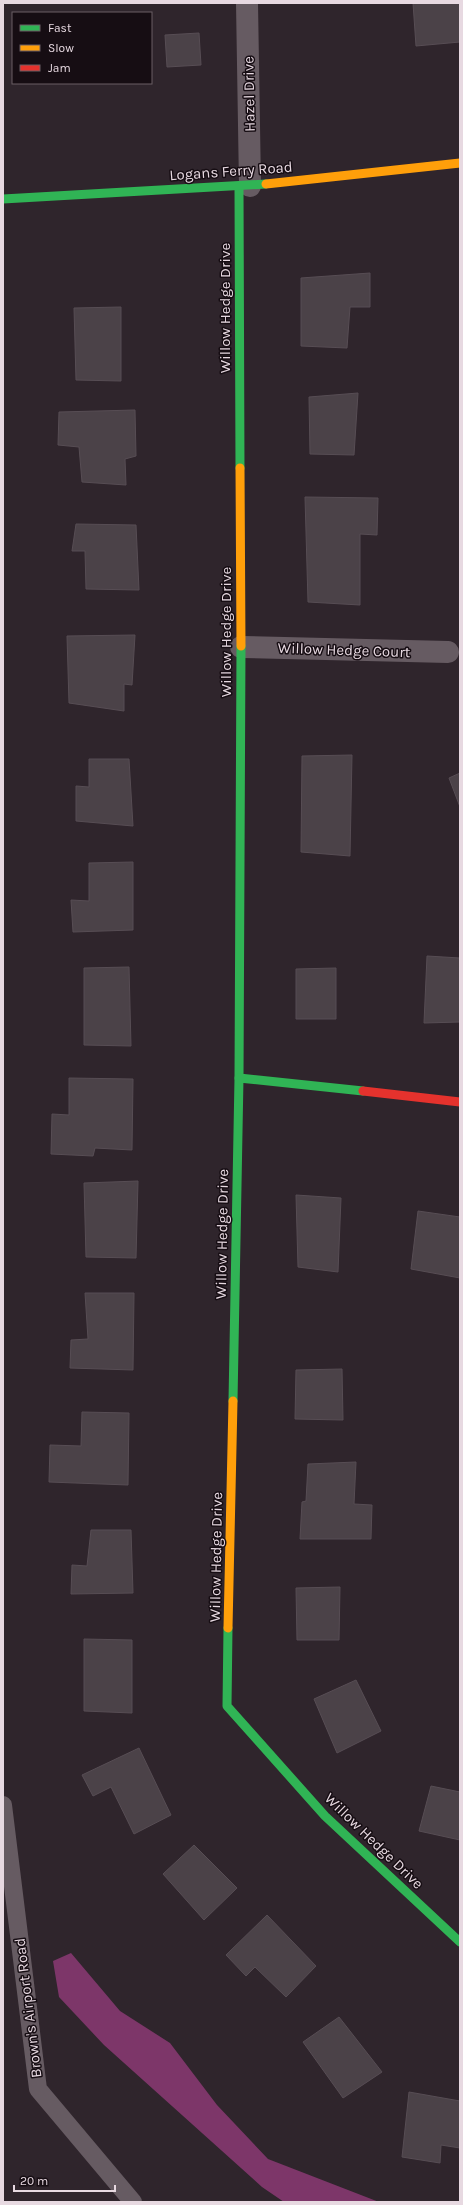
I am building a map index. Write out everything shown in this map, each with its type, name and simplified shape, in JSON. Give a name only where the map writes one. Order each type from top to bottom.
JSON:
[{"type":"street","name":"Hazel Drive","points":[[244,186],[247,3]]},
{"type":"street","name":"Logans Ferry Road","points":[[3,199],[244,186],[460,163]]},
{"type":"street","name":"Willow Hedge Drive","points":[[244,186],[239,1078],[227,1706],[325,1816],[460,1942]]},
{"type":"street","name":"Willow Hedge Court","points":[[241,647],[448,652]]},
{"type":"street","points":[[239,1078],[460,1102]]},
{"type":"lane","name":"Brown's Airport Road","points":[[3,1805],[38,2089],[133,2202]]},
{"type":"shaded area","points":[[71,1953],[120,2011],[170,2043],[217,2105],[268,2159],[379,2202],[284,2202],[262,2187],[104,2045],[59,1997],[53,1961]]},
{"type":"building","points":[[413,3],[460,3],[460,42],[416,46]]},
{"type":"building","points":[[199,33],[201,65],[167,67],[165,35]]},
{"type":"building","points":[[370,273],[370,307],[350,307],[347,348],[301,346],[301,278]]},
{"type":"building","points":[[121,307],[121,381],[76,380],[74,308]]},
{"type":"building","points":[[358,393],[354,455],[310,454],[309,397]]},
{"type":"building","points":[[135,410],[136,456],[125,459],[126,485],[82,482],[79,447],[58,445],[59,412]]},
{"type":"building","points":[[305,497],[378,498],[377,535],[360,534],[360,605],[308,602]]},
{"type":"building","points":[[76,524],[136,525],[139,590],[86,589],[85,551],[72,551]]},
{"type":"building","points":[[135,635],[132,685],[124,684],[124,711],[69,703],[67,636]]},
{"type":"building","points":[[352,755],[350,856],[301,852],[302,756]]},
{"type":"building","points":[[89,759],[129,759],[133,826],[76,821],[76,786],[89,787]]},
{"type":"building","points":[[460,773],[460,807],[449,778]]},
{"type":"building","points":[[133,862],[133,930],[73,932],[71,900],[89,901],[89,863]]},
{"type":"building","points":[[427,956],[460,958],[460,1022],[424,1023]]},
{"type":"building","points":[[129,967],[131,1046],[84,1045],[84,968]]},
{"type":"building","points":[[336,968],[336,1019],[296,1019],[296,969]]},
{"type":"building","points":[[69,1078],[133,1079],[132,1150],[95,1148],[93,1156],[51,1154],[52,1114],[69,1115]]},
{"type":"building","points":[[138,1181],[136,1258],[86,1257],[84,1183]]},
{"type":"building","points":[[296,1195],[341,1198],[338,1272],[298,1267]]},
{"type":"building","points":[[418,1211],[460,1217],[460,1278],[411,1269]]},
{"type":"building","points":[[85,1293],[134,1293],[133,1370],[70,1368],[71,1340],[88,1339]]},
{"type":"building","points":[[342,1369],[343,1420],[295,1419],[296,1370]]},
{"type":"building","points":[[82,1412],[129,1413],[128,1485],[49,1482],[50,1445],[81,1446]]},
{"type":"building","points":[[356,1462],[354,1504],[372,1505],[371,1539],[300,1539],[302,1502],[306,1501],[308,1464]]},
{"type":"building","points":[[91,1530],[131,1530],[133,1593],[71,1594],[72,1565],[87,1566]]},
{"type":"building","points":[[340,1587],[339,1640],[297,1640],[296,1588]]},
{"type":"building","points":[[84,1639],[132,1640],[132,1713],[84,1711]]},
{"type":"building","points":[[356,1680],[381,1731],[337,1753],[314,1699]]},
{"type":"building","points":[[139,1748],[171,1815],[134,1834],[111,1787],[93,1796],[82,1775]]},
{"type":"building","points":[[431,1786],[460,1792],[460,1840],[419,1831]]},
{"type":"building","points":[[194,1845],[237,1888],[204,1920],[163,1874]]},
{"type":"building","points":[[267,1915],[316,1966],[286,1997],[255,1967],[246,1976],[226,1955]]},
{"type":"building","points":[[339,2017],[382,2072],[343,2098],[303,2042]]},
{"type":"building","points":[[409,2092],[460,2101],[460,2148],[441,2145],[440,2163],[402,2157]]},
{"type":"traffic: fast","points":[[3,199],[266,184]]},
{"type":"traffic: fast","points":[[239,187],[240,468]]},
{"type":"traffic: fast","points":[[239,1078],[241,646]]},
{"type":"traffic: fast","points":[[233,1401],[239,1078],[363,1091]]},
{"type":"traffic: fast","points":[[228,1628],[227,1706],[325,1816],[460,1942]]},
{"type":"traffic: slow","points":[[266,184],[460,163]]},
{"type":"traffic: slow","points":[[240,468],[241,646]]},
{"type":"traffic: slow","points":[[228,1628],[233,1401]]},
{"type":"traffic: jam","points":[[363,1091],[460,1102]]}]
